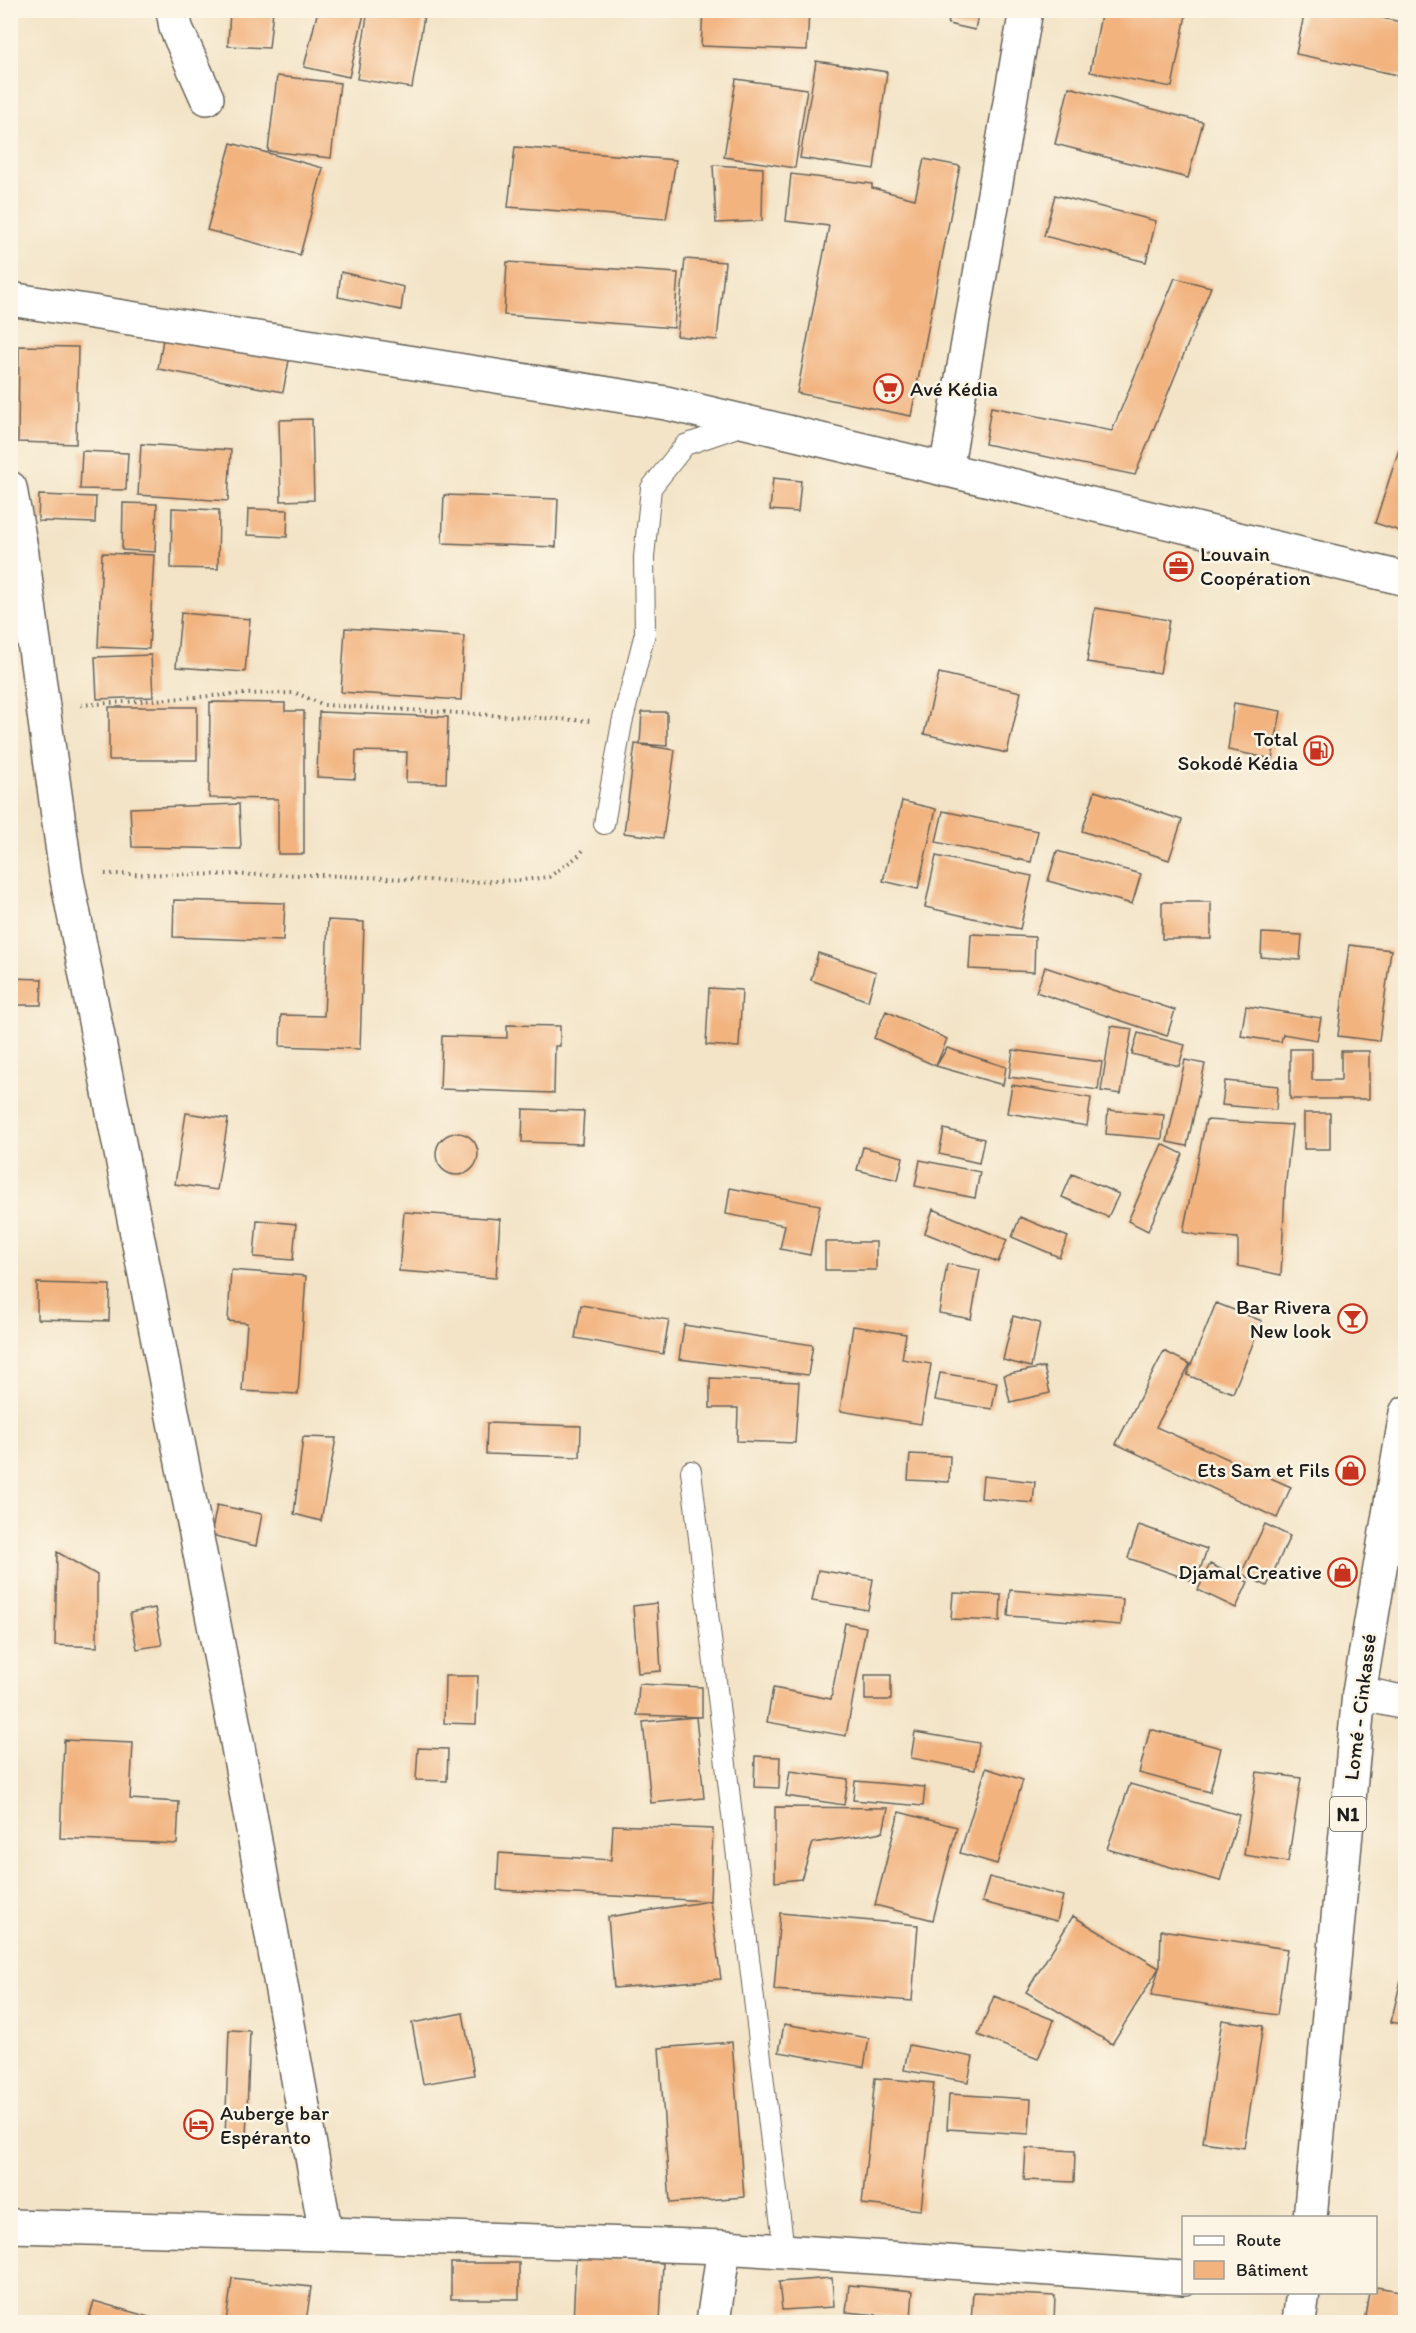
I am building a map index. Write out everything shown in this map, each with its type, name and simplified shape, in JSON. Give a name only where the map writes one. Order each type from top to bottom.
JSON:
[{"type":"main road","points":[[173,10],[176,28],[207,98]]},
{"type":"main road","points":[[946,470],[1026,10]]},
{"type":"main road","points":[[10,299],[666,403],[1406,579]]},
{"type":"main road","points":[[10,488],[22,554],[66,874],[236,1736],[326,2234]]},
{"type":"main road","name":"Lomé - Cinkassé","points":[[1310,2216],[1359,1693],[1406,1413]]},
{"type":"main road","points":[[1359,1693],[1406,1703]]},
{"type":"main road","points":[[10,2226],[723,2247],[1182,2278]]},
{"type":"main road","points":[[713,2322],[723,2247]]},
{"type":"main road","points":[[1299,2322],[1303,2294]]},
{"type":"lane","points":[[604,824],[622,723],[645,633],[644,557],[651,488],[685,445],[748,423]]},
{"type":"lane","points":[[691,1471],[784,2251]]},
{"type":"path","points":[[44,707],[241,694],[296,693],[324,705],[622,723]]},
{"type":"path","points":[[66,874],[321,875],[469,882],[523,880],[549,877],[578,856],[604,824]]},
{"type":"building","points":[[230,10],[273,10],[269,48],[228,46]]},
{"type":"building","points":[[318,10],[365,10],[349,77],[304,67]]},
{"type":"building","points":[[368,10],[425,10],[412,88],[357,79]]},
{"type":"building","points":[[703,10],[809,10],[807,50],[701,46]]},
{"type":"building","points":[[951,10],[979,10],[975,30],[948,24]]},
{"type":"building","points":[[1102,10],[1187,10],[1172,87],[1090,72]]},
{"type":"building","points":[[1305,10],[1344,10],[1406,23],[1406,62],[1403,76],[1296,54]]},
{"type":"building","points":[[816,61],[887,72],[874,169],[800,158]]},
{"type":"building","points":[[277,76],[340,83],[331,158],[268,151]]},
{"type":"building","points":[[736,79],[807,89],[795,168],[724,157]]},
{"type":"building","points":[[1069,87],[1203,122],[1188,178],[1055,144]]},
{"type":"building","points":[[231,143],[323,168],[300,255],[207,230]]},
{"type":"building","points":[[515,147],[676,160],[666,219],[508,207]]},
{"type":"building","points":[[924,159],[960,166],[911,416],[797,393],[829,226],[786,221],[791,174],[872,184],[872,188],[915,199]]},
{"type":"building","points":[[713,165],[763,168],[762,221],[716,223]]},
{"type":"building","points":[[1055,195],[1156,221],[1146,262],[1044,236]]},
{"type":"building","points":[[685,259],[725,262],[717,340],[677,336]]},
{"type":"building","points":[[507,262],[678,273],[674,328],[504,315]]},
{"type":"building","points":[[341,272],[404,287],[401,310],[338,297]]},
{"type":"building","points":[[1175,278],[1211,287],[1135,475],[985,444],[991,407],[1112,431]]},
{"type":"building","points":[[165,327],[291,350],[283,392],[158,369]]},
{"type":"building","points":[[19,346],[78,347],[76,444],[18,442]]},
{"type":"building","points":[[312,419],[314,500],[281,501],[279,420]]},
{"type":"building","points":[[1406,428],[1406,533],[1375,523]]},
{"type":"building","points":[[141,444],[231,450],[228,501],[138,495]]},
{"type":"building","points":[[82,451],[128,453],[126,490],[80,489]]},
{"type":"building","points":[[773,478],[801,481],[798,512],[770,510]]},
{"type":"building","points":[[39,495],[96,497],[95,523],[38,521]]},
{"type":"building","points":[[444,495],[558,499],[556,547],[442,543]]},
{"type":"building","points":[[123,503],[157,504],[155,552],[122,550]]},
{"type":"building","points":[[172,508],[219,510],[218,569],[171,568]]},
{"type":"building","points":[[248,509],[288,510],[287,537],[247,535]]},
{"type":"building","points":[[102,553],[154,555],[149,649],[98,647]]},
{"type":"building","points":[[1095,608],[1169,620],[1160,673],[1087,662]]},
{"type":"building","points":[[181,613],[250,619],[245,672],[176,667]]},
{"type":"building","points":[[345,628],[464,636],[461,700],[341,692]]},
{"type":"building","points":[[151,655],[153,697],[97,699],[95,657]]},
{"type":"building","points":[[939,673],[1021,692],[1007,753],[924,734]]},
{"type":"building","points":[[210,702],[285,703],[285,711],[304,711],[304,854],[278,854],[278,799],[209,798]]},
{"type":"building","points":[[1234,703],[1281,711],[1272,759],[1228,750]]},
{"type":"building","points":[[109,707],[197,707],[197,760],[109,760]]},
{"type":"building","points":[[319,712],[448,717],[446,783],[406,782],[407,752],[356,751],[355,779],[317,777]]},
{"type":"building","points":[[642,712],[667,712],[667,746],[640,744]]},
{"type":"building","points":[[635,744],[675,750],[663,838],[624,833]]},
{"type":"building","points":[[1095,791],[1182,820],[1169,860],[1082,831]]},
{"type":"building","points":[[902,801],[936,809],[918,889],[883,881]]},
{"type":"building","points":[[239,804],[241,849],[132,847],[130,808]]},
{"type":"building","points":[[943,811],[1038,831],[1031,862],[936,842]]},
{"type":"building","points":[[1057,851],[1141,874],[1132,904],[1048,881]]},
{"type":"building","points":[[936,856],[1032,876],[1020,929],[925,907]]},
{"type":"building","points":[[174,900],[285,903],[283,941],[173,937]]},
{"type":"building","points":[[1162,902],[1211,902],[1211,939],[1162,939]]},
{"type":"building","points":[[328,920],[364,922],[360,1049],[280,1046],[281,1015],[324,1016]]},
{"type":"building","points":[[1262,933],[1302,935],[1300,960],[1261,957]]},
{"type":"building","points":[[971,934],[1035,937],[1034,972],[969,969]]},
{"type":"building","points":[[1349,945],[1391,950],[1379,1041],[1338,1036]]},
{"type":"building","points":[[818,953],[876,972],[868,1001],[811,980]]},
{"type":"building","points":[[1045,967],[1175,1010],[1167,1036],[1036,992]]},
{"type":"building","points":[[10,978],[42,979],[41,1005],[10,1005]]},
{"type":"building","points":[[709,988],[742,990],[739,1047],[706,1045]]},
{"type":"building","points":[[1246,1006],[1321,1018],[1317,1040],[1283,1034],[1281,1042],[1241,1036]]},
{"type":"building","points":[[886,1011],[947,1039],[936,1066],[874,1038]]},
{"type":"building","points":[[507,1025],[560,1026],[560,1046],[555,1046],[554,1093],[440,1089],[442,1036],[507,1038]]},
{"type":"building","points":[[1111,1026],[1132,1029],[1121,1094],[1101,1091]]},
{"type":"building","points":[[1138,1033],[1185,1045],[1179,1066],[1132,1054]]},
{"type":"building","points":[[947,1048],[1006,1067],[1003,1085],[936,1066]]},
{"type":"building","points":[[1290,1049],[1312,1049],[1312,1080],[1341,1080],[1341,1051],[1369,1051],[1369,1099],[1290,1099]]},
{"type":"building","points":[[1013,1050],[1102,1062],[1098,1090],[1009,1077]]},
{"type":"building","points":[[1185,1060],[1205,1064],[1187,1146],[1167,1142]]},
{"type":"building","points":[[1225,1081],[1278,1086],[1276,1110],[1222,1105]]},
{"type":"building","points":[[1012,1085],[1091,1098],[1087,1126],[1007,1113]]},
{"type":"building","points":[[523,1109],[584,1111],[582,1144],[522,1142]]},
{"type":"building","points":[[1108,1110],[1164,1115],[1162,1139],[1106,1134]]},
{"type":"building","points":[[186,1113],[228,1119],[217,1190],[175,1184]]},
{"type":"building","points":[[1304,1113],[1330,1113],[1330,1149],[1304,1149]]},
{"type":"building","points":[[1206,1120],[1292,1125],[1285,1190],[1281,1275],[1238,1266],[1238,1238],[1183,1232]]},
{"type":"building","points":[[944,1129],[984,1139],[979,1163],[939,1154]]},
{"type":"building","points":[[457,1133],[472,1139],[478,1154],[472,1169],[457,1175],[442,1169],[436,1154],[442,1139]]},
{"type":"building","points":[[1162,1144],[1183,1154],[1148,1231],[1128,1221]]},
{"type":"building","points":[[863,1147],[903,1157],[898,1180],[857,1170]]},
{"type":"building","points":[[920,1160],[980,1172],[975,1198],[915,1186]]},
{"type":"building","points":[[1072,1174],[1119,1194],[1108,1217],[1062,1197]]},
{"type":"building","points":[[730,1188],[820,1205],[810,1255],[780,1249],[785,1225],[726,1214]]},
{"type":"building","points":[[933,1209],[1007,1240],[998,1262],[925,1233]]},
{"type":"building","points":[[404,1212],[500,1219],[496,1278],[399,1271]]},
{"type":"building","points":[[1020,1217],[1068,1237],[1059,1257],[1012,1237]]},
{"type":"building","points":[[257,1220],[296,1224],[293,1260],[254,1257]]},
{"type":"building","points":[[825,1242],[876,1242],[876,1270],[825,1270]]},
{"type":"building","points":[[947,1264],[980,1270],[971,1319],[939,1313]]},
{"type":"building","points":[[231,1270],[306,1276],[298,1394],[242,1391],[247,1323],[228,1321]]},
{"type":"building","points":[[37,1283],[110,1285],[109,1321],[37,1319]]},
{"type":"building","points":[[1216,1303],[1262,1321],[1233,1393],[1187,1375]]},
{"type":"building","points":[[581,1305],[669,1320],[663,1354],[575,1338]]},
{"type":"building","points":[[1013,1316],[1040,1323],[1031,1367],[1003,1360]]},
{"type":"building","points":[[684,1325],[813,1345],[808,1375],[679,1359]]},
{"type":"building","points":[[853,1326],[906,1334],[902,1359],[931,1364],[921,1424],[840,1411]]},
{"type":"building","points":[[1164,1351],[1190,1364],[1156,1427],[1291,1487],[1277,1518],[1116,1444]]},
{"type":"building","points":[[1044,1367],[1050,1393],[1010,1402],[1004,1375]]},
{"type":"building","points":[[940,1373],[997,1382],[992,1409],[935,1400]]},
{"type":"building","points":[[710,1378],[799,1382],[795,1443],[737,1441],[738,1408],[710,1408]]},
{"type":"building","points":[[487,1423],[581,1426],[580,1457],[486,1454]]},
{"type":"building","points":[[303,1437],[336,1438],[321,1521],[294,1514]]},
{"type":"building","points":[[910,1454],[950,1456],[949,1482],[908,1480]]},
{"type":"building","points":[[983,1476],[1035,1482],[1033,1503],[981,1498]]},
{"type":"building","points":[[217,1505],[262,1514],[256,1546],[211,1535]]},
{"type":"building","points":[[1265,1524],[1290,1536],[1267,1586],[1241,1574]]},
{"type":"building","points":[[1139,1525],[1207,1549],[1196,1582],[1128,1558]]},
{"type":"building","points":[[57,1552],[97,1575],[97,1647],[55,1645]]},
{"type":"building","points":[[1210,1564],[1248,1582],[1236,1608],[1198,1590]]},
{"type":"building","points":[[818,1570],[873,1579],[868,1610],[812,1601]]},
{"type":"building","points":[[1010,1590],[1123,1599],[1121,1625],[1008,1616]]},
{"type":"building","points":[[953,1593],[1001,1595],[1000,1621],[951,1619]]},
{"type":"building","points":[[657,1603],[661,1671],[638,1673],[633,1606]]},
{"type":"building","points":[[155,1608],[162,1645],[137,1649],[130,1613]]},
{"type":"building","points":[[845,1623],[866,1627],[846,1736],[767,1722],[773,1688],[831,1699]]},
{"type":"building","points":[[865,1675],[891,1675],[891,1700],[865,1700]]},
{"type":"building","points":[[445,1676],[478,1676],[476,1724],[444,1723]]},
{"type":"building","points":[[639,1684],[702,1687],[702,1717],[637,1715]]},
{"type":"building","points":[[696,1717],[704,1798],[651,1803],[643,1722]]},
{"type":"building","points":[[1150,1729],[1221,1748],[1210,1792],[1139,1773]]},
{"type":"building","points":[[915,1732],[979,1743],[975,1770],[911,1758]]},
{"type":"building","points":[[64,1740],[133,1743],[130,1799],[179,1802],[177,1844],[60,1838]]},
{"type":"building","points":[[418,1748],[448,1749],[447,1781],[416,1780]]},
{"type":"building","points":[[755,1756],[780,1757],[779,1788],[754,1787]]},
{"type":"building","points":[[986,1768],[1023,1780],[997,1864],[960,1853]]},
{"type":"building","points":[[790,1771],[848,1779],[844,1805],[786,1796]]},
{"type":"building","points":[[1257,1772],[1301,1778],[1288,1862],[1244,1855]]},
{"type":"building","points":[[855,1781],[925,1787],[923,1806],[853,1800]]},
{"type":"building","points":[[1130,1784],[1239,1815],[1220,1881],[1107,1849]]},
{"type":"building","points":[[775,1807],[888,1808],[883,1832],[813,1843],[801,1879],[775,1882]]},
{"type":"building","points":[[899,1812],[957,1827],[933,1920],[875,1905]]},
{"type":"building","points":[[613,1825],[713,1829],[710,1901],[497,1890],[499,1853],[611,1860]]},
{"type":"building","points":[[989,1877],[1063,1896],[1057,1921],[982,1902]]},
{"type":"building","points":[[710,1901],[721,1979],[614,1988],[608,1917]]},
{"type":"building","points":[[780,1913],[918,1925],[912,2001],[774,1990]]},
{"type":"building","points":[[1073,1916],[1159,1968],[1112,2044],[1026,1992]]},
{"type":"building","points":[[1161,1930],[1287,1949],[1277,2015],[1151,1996],[1160,1965]]},
{"type":"building","points":[[1401,1980],[1406,1981],[1406,2025],[1391,2022]]},
{"type":"building","points":[[994,1996],[1054,2020],[1038,2059],[978,2035]]},
{"type":"building","points":[[463,2013],[474,2075],[423,2084],[412,2023]]},
{"type":"building","points":[[1222,2020],[1263,2026],[1244,2148],[1203,2142]]},
{"type":"building","points":[[784,2024],[869,2038],[864,2067],[779,2052]]},
{"type":"building","points":[[229,2030],[250,2031],[246,2138],[225,2138]]},
{"type":"building","points":[[732,2042],[744,2197],[670,2203],[659,2048]]},
{"type":"building","points":[[909,2045],[973,2057],[968,2082],[904,2070]]},
{"type":"building","points":[[875,2078],[934,2083],[921,2210],[862,2204]]},
{"type":"building","points":[[949,2094],[1031,2099],[1029,2134],[947,2129]]},
{"type":"building","points":[[1026,2148],[1075,2151],[1074,2182],[1024,2180]]},
{"type":"building","points":[[576,2258],[663,2263],[660,2322],[573,2322]]},
{"type":"building","points":[[451,2263],[519,2263],[519,2299],[451,2299]]},
{"type":"building","points":[[232,2278],[311,2287],[306,2322],[226,2322]]},
{"type":"building","points":[[832,2278],[834,2307],[782,2310],[779,2282]]},
{"type":"building","points":[[849,2285],[913,2291],[911,2318],[846,2312]]},
{"type":"building","points":[[1377,2287],[1406,2292],[1406,2322],[1364,2322],[1369,2294],[1377,2294]]},
{"type":"building","points":[[973,2292],[1055,2296],[1054,2322],[971,2322]]},
{"type":"building","points":[[94,2301],[166,2322],[88,2322]]},
{"type":"place","name":"Avé Kédia","points":[[889,389]]},
{"type":"place","name":"Louvain Coopération","points":[[1179,566]]},
{"type":"place","name":"Total Sokodé Kédia","points":[[1319,751]]},
{"type":"place","name":"Bar Rivera New look","points":[[1352,1319]]},
{"type":"place","name":"Ets Sam et Fils","points":[[1351,1470]]},
{"type":"place","name":"Djamal Creative","points":[[1343,1572]]},
{"type":"place","name":"Auberge bar Espéranto","points":[[199,2125]]}]
